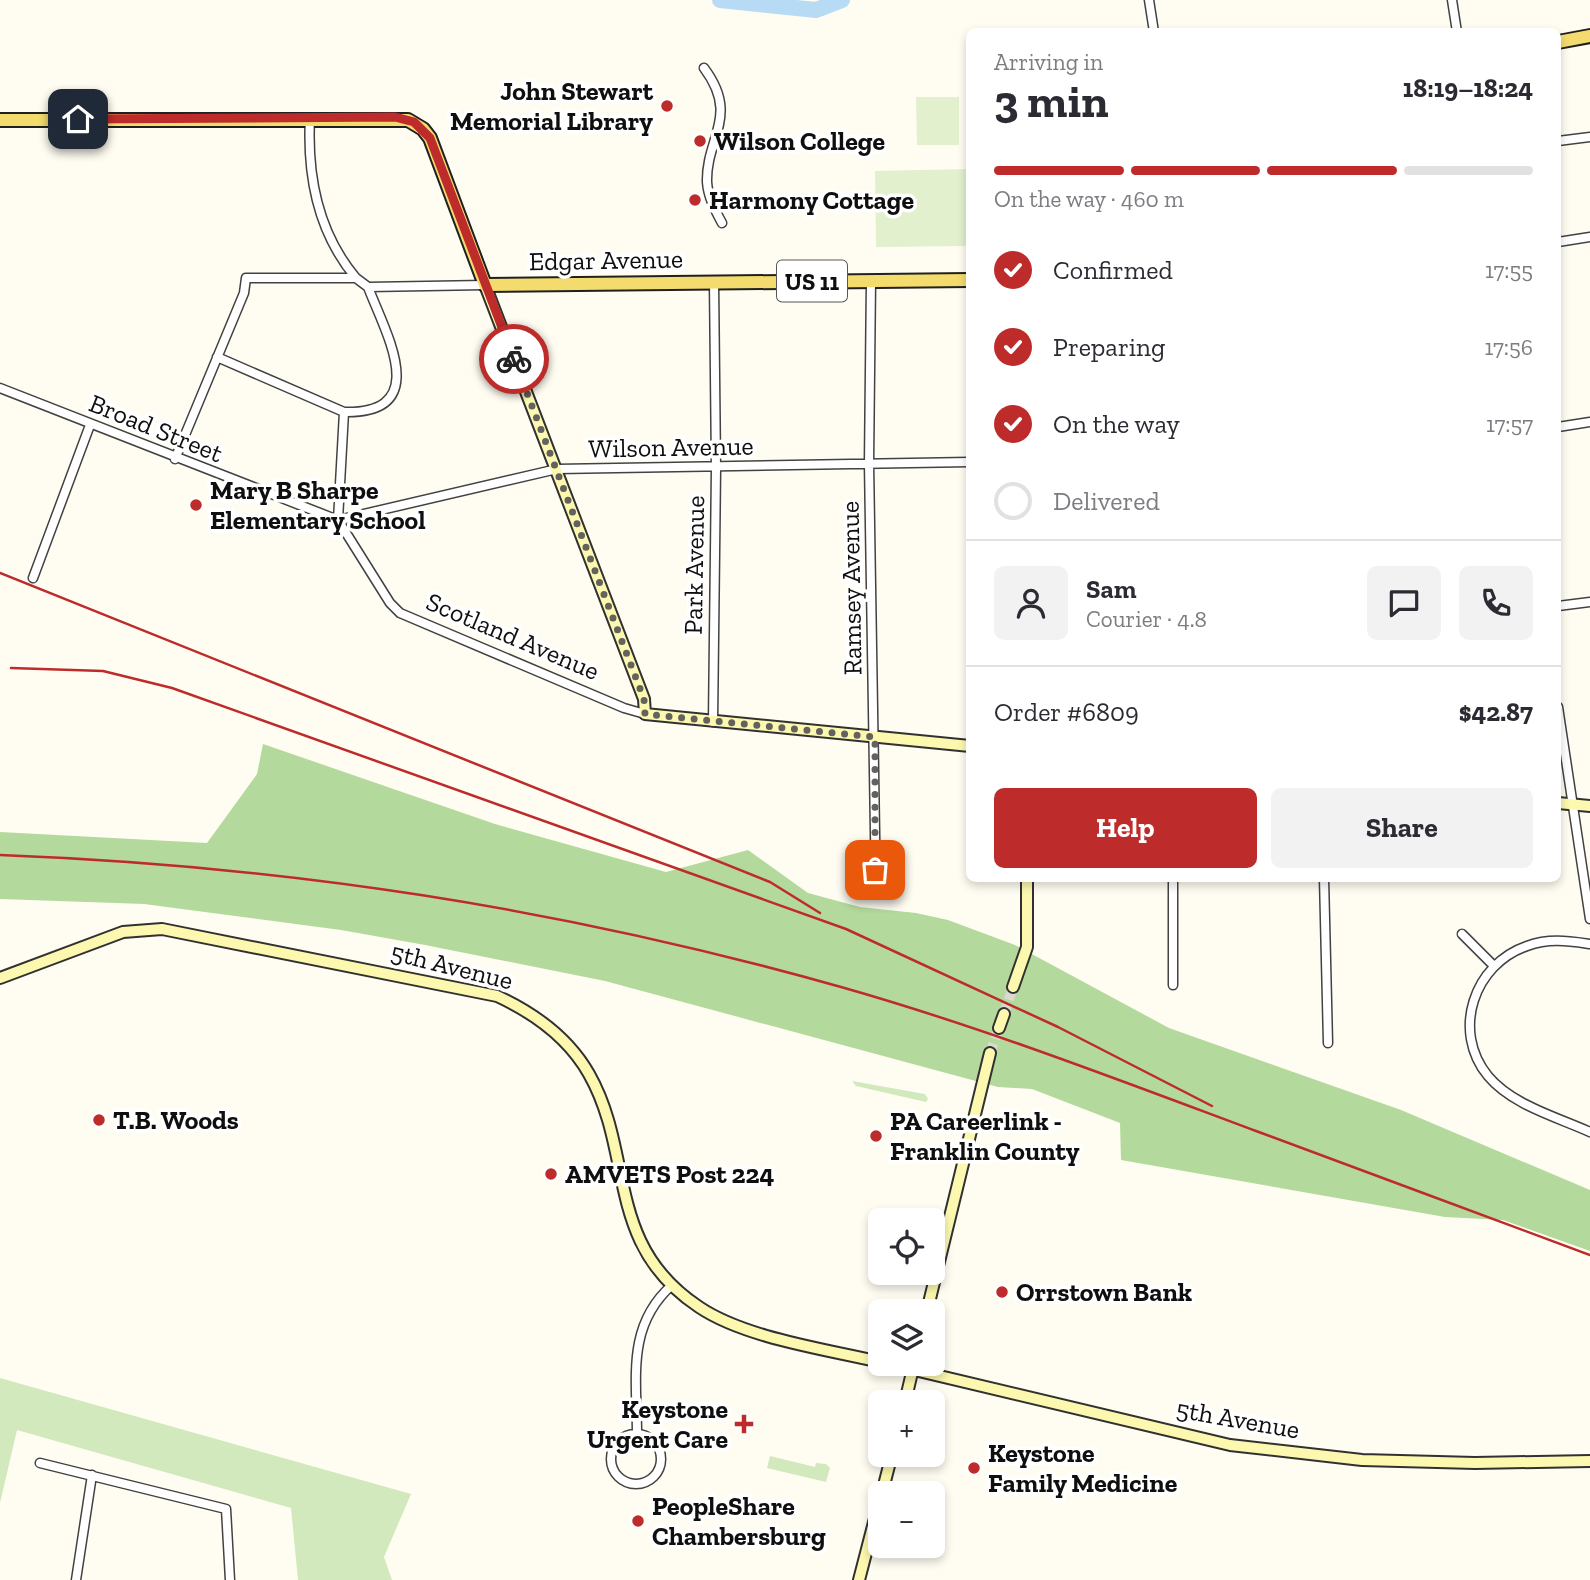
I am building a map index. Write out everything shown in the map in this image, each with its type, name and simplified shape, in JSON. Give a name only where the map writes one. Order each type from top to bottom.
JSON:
[{"type":"main road","points":[[1561,41],[1590,36]]},
{"type":"main road","points":[[0,120],[395,117],[419,125],[432,144],[485,285]]},
{"type":"main road","name":"Edgar Avenue","points":[[485,285],[966,279]]},
{"type":"street","points":[[1149,0],[1152,28]]},
{"type":"street","points":[[1452,0],[1456,28]]},
{"type":"street","points":[[704,68],[714,84],[720,108],[720,130],[707,182],[711,202],[722,223]]},
{"type":"street","points":[[217,357],[344,412],[365,412],[381,405],[394,392],[399,380],[397,363],[368,287],[356,278],[338,254],[318,208],[309,157],[310,118]]},
{"type":"street","points":[[1561,141],[1590,137]]},
{"type":"street","points":[[1561,242],[1590,237]]},
{"type":"street","points":[[175,459],[244,293],[246,278],[356,278]]},
{"type":"street","name":"Ramsey Avenue","points":[[871,280],[869,463],[876,894]]},
{"type":"street","name":"Park Avenue","points":[[713,722],[716,468],[714,282]]},
{"type":"street","points":[[485,285],[644,699],[645,714]]},
{"type":"street","name":"Edgar Avenue","points":[[368,287],[485,285]]},
{"type":"street","name":"Broad Street","points":[[0,387],[175,459],[338,520]]},
{"type":"street","points":[[338,520],[344,412]]},
{"type":"street","points":[[1561,427],[1590,422]]},
{"type":"street","points":[[33,578],[90,425]]},
{"type":"street","name":"Wilson Avenue","points":[[338,520],[557,469],[966,462]]},
{"type":"street","name":"Scotland Avenue","points":[[338,520],[390,603],[400,613],[624,708],[645,714],[713,722],[966,746]]},
{"type":"street","points":[[1561,606],[1590,602]]},
{"type":"street","points":[[1561,726],[1590,919]]},
{"type":"street","points":[[1561,803],[1590,806]]},
{"type":"street","points":[[1013,987],[1027,947],[1027,882]]},
{"type":"street","points":[[1173,882],[1173,985]]},
{"type":"street","points":[[1324,882],[1328,1043]]},
{"type":"street","name":"5th Avenue","points":[[0,978],[123,932],[162,929],[497,996],[522,1008],[549,1027],[587,1072],[602,1103],[635,1229],[651,1260],[672,1285],[697,1306],[731,1324],[868,1359]]},
{"type":"street","points":[[1462,934],[1493,965]]},
{"type":"street","points":[[1590,944],[1562,940],[1543,941],[1515,950],[1493,965],[1477,988],[1469,1019],[1472,1043],[1479,1063],[1487,1075],[1512,1096],[1590,1132]]},
{"type":"street","points":[[999,1028],[1004,1014]]},
{"type":"street","points":[[930,1299],[990,1053]]},
{"type":"street","points":[[637,1434],[636,1362],[639,1332],[654,1301],[672,1285]]},
{"type":"street","name":"5th Avenue","points":[[945,1375],[1230,1445],[1362,1460],[1475,1463],[1590,1461]]},
{"type":"street","points":[[637,1434],[651,1440],[661,1460],[659,1468],[650,1480],[634,1485],[619,1479],[610,1462],[617,1443],[637,1434]]},
{"type":"street","points":[[40,1463],[226,1509],[230,1580]]},
{"type":"street","points":[[76,1580],[92,1475]]},
{"type":"street","points":[[859,1580],[868,1545]]},
{"type":"green space","points":[[916,97],[959,97],[959,145],[917,145]]},
{"type":"green space","points":[[966,169],[966,246],[876,247],[875,171]]},
{"type":"green space","points":[[263,744],[495,824],[666,872],[748,850],[808,893],[860,907],[916,913],[948,920],[1015,945],[1169,1028],[1401,1110],[1590,1190],[1590,1251],[1503,1220],[1445,1217],[1121,1160],[1120,1123],[1032,1089],[998,1087],[605,981],[341,930],[144,904],[0,899],[0,832],[207,843],[257,774]]},
{"type":"green space","points":[[852,1081],[925,1094],[928,1099],[926,1102],[856,1086]]},
{"type":"green space","points":[[0,1378],[411,1494],[384,1557],[392,1580],[298,1580],[291,1508],[17,1430],[0,1503]]},
{"type":"green space","points":[[770,1456],[815,1467],[816,1463],[826,1464],[830,1468],[826,1482],[767,1468]]},
{"type":"waterway","points":[[720,0],[816,10],[842,0]]},
{"type":"tunnel","points":[[1004,1014],[1013,987]]},
{"type":"tunnel","points":[[990,1053],[999,1028]]},
{"type":"railway","points":[[0,573],[770,882],[820,913]]},
{"type":"railway","points":[[11,668],[103,671],[172,688],[846,929],[1058,1027],[1212,1106]]},
{"type":"railway","points":[[0,855],[214,869],[424,895],[528,913],[736,959],[841,987],[998,1037],[1590,1255]]},
{"type":"way so far","points":[[514,359],[644,699],[645,714],[875,737],[875,870]]},
{"type":"place","name":"John Stewart Memorial Library","points":[[667,106]]},
{"type":"place","name":"Wilson College","points":[[700,141]]},
{"type":"place","name":"Harmony Cottage","points":[[695,200]]},
{"type":"place","name":"Mary B Sharpe Elementary School","points":[[196,505]]},
{"type":"place","name":"T.B. Woods","points":[[99,1120]]},
{"type":"place","name":"PA Careerlink - Franklin County","points":[[876,1136]]},
{"type":"place","name":"AMVETS Post 224","points":[[551,1174]]},
{"type":"place","name":"Orrstown Bank","points":[[1002,1292]]},
{"type":"place","name":"Keystone Urgent Care","points":[[744,1424]]},
{"type":"place","name":"Keystone Family Medicine","points":[[974,1468]]},
{"type":"place","name":"PeopleShare Chambersburg","points":[[638,1521]]},
{"type":"route","points":[[78,119],[395,117],[414,122],[430,138],[514,359]]}]
